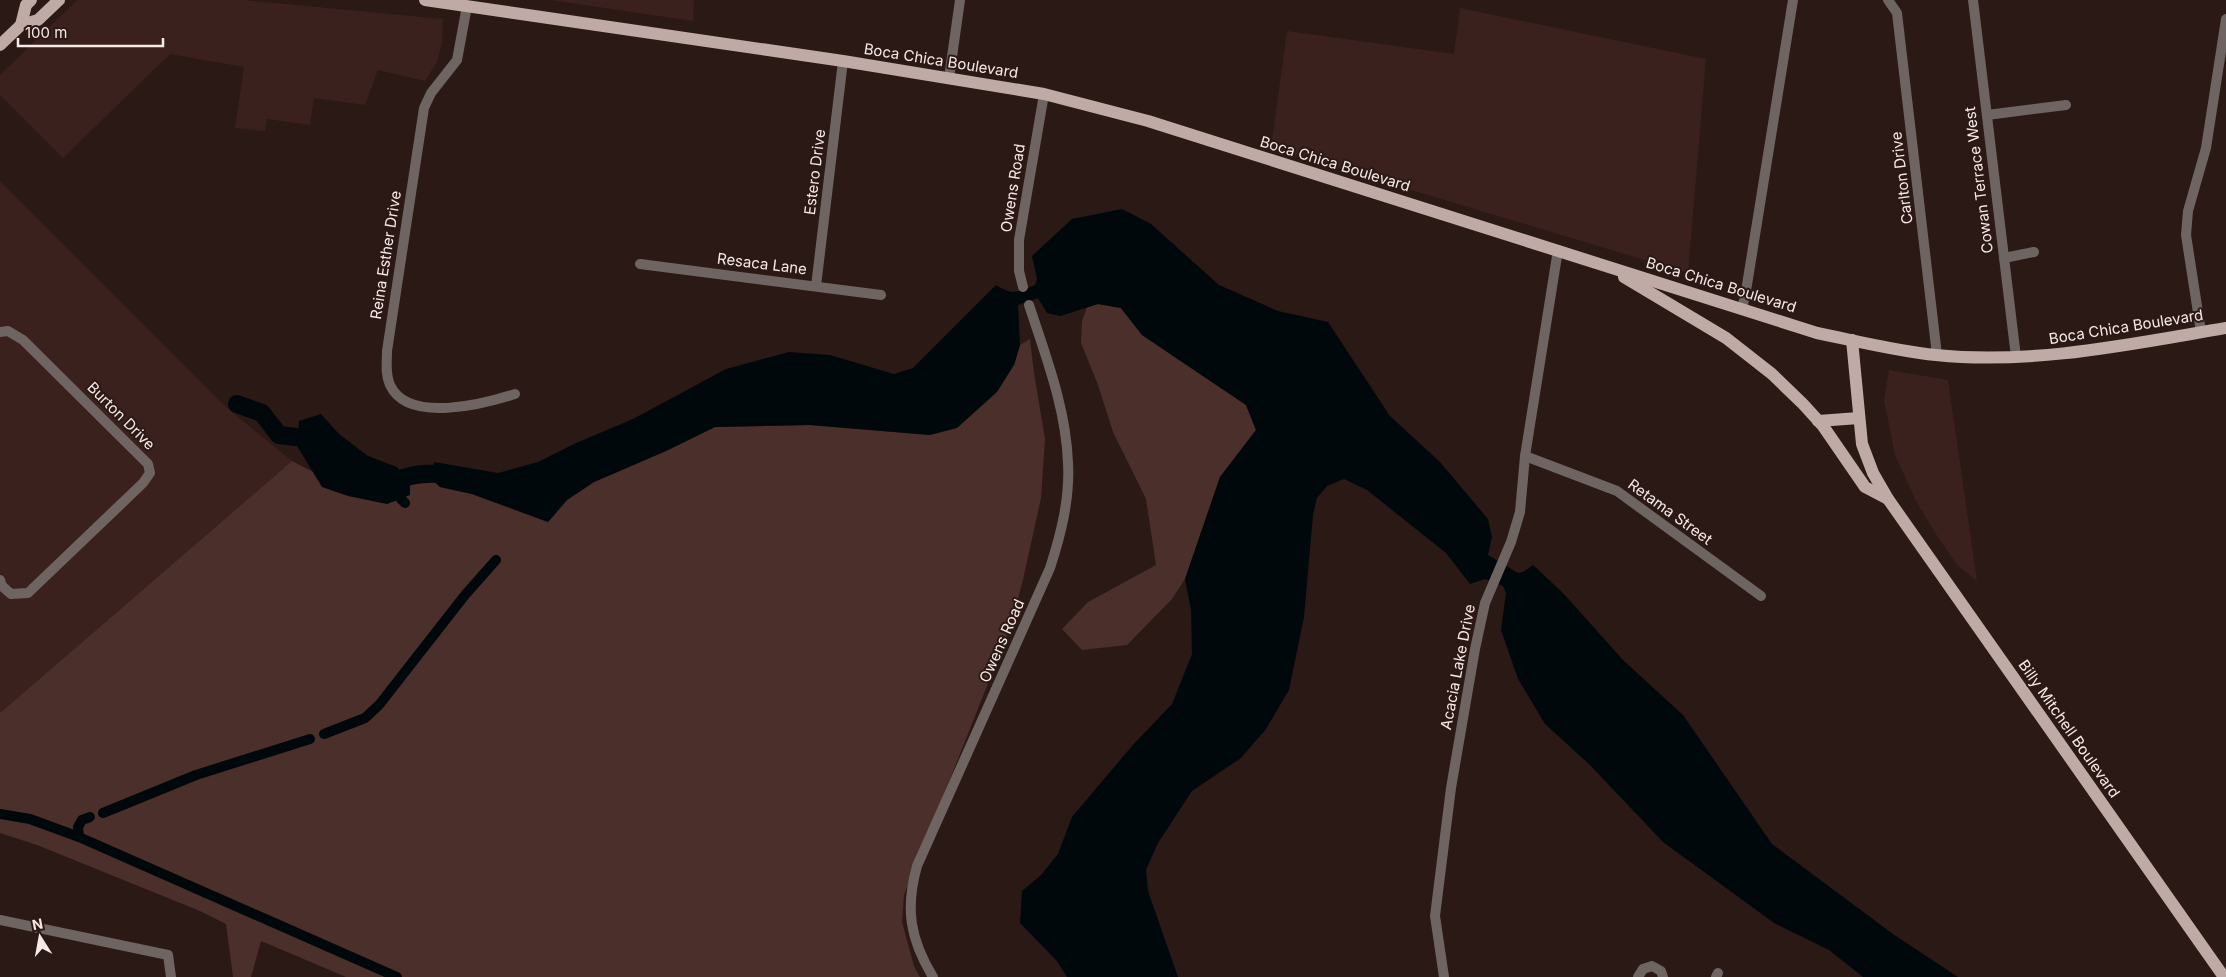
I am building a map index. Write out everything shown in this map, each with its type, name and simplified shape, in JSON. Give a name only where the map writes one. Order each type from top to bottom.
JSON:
[{"type":"main road","points":[[21,25],[26,5],[31,0]]},
{"type":"main road","points":[[0,45],[21,25],[38,20],[59,0]]},
{"type":"main road","name":"Boca Chica Boulevard","points":[[425,0],[843,61],[1044,94],[1148,121],[1817,333],[1905,351],[1937,355],[2016,357],[2050,355],[2226,328]]},
{"type":"main road","name":"Billy Mitchell Boulevard","points":[[1610,268],[1726,338],[1772,374],[1818,421],[1865,487],[1888,499]]},
{"type":"main road","name":"Billy Mitchell Boulevard","points":[[1852,340],[1862,444],[1873,474],[1888,499],[2224,977]]},
{"type":"main road","points":[[1818,421],[1859,418]]},
{"type":"street","points":[[949,78],[960,0]]},
{"type":"street","points":[[1742,309],[1793,0]]},
{"type":"street","name":"Carlton Drive","points":[[1888,0],[1897,13],[1937,355]]},
{"type":"street","name":"Cowan Terrace West","points":[[1973,0],[2016,357]]},
{"type":"street","name":"Reina Esther Drive","points":[[467,6],[458,60],[431,94],[424,108],[388,342],[386,372],[390,386],[400,398],[413,404],[432,408],[460,408],[484,404],[515,394]]},
{"type":"street","points":[[2201,332],[2186,235],[2188,211],[2208,139],[2226,19]]},
{"type":"street","name":"Estero Drive","points":[[816,286],[843,61]]},
{"type":"street","name":"Owens Road","points":[[1023,287],[1019,272],[1019,240],[1044,94]]},
{"type":"street","points":[[1987,115],[2066,105]]},
{"type":"street","name":"Acacia Lake Drive","points":[[1444,977],[1435,916],[1451,788],[1475,649],[1485,603],[1511,542],[1520,512],[1525,456],[1558,250]]},
{"type":"street","points":[[2004,258],[2034,252]]},
{"type":"street","name":"Resaca Lane","points":[[640,264],[881,295]]},
{"type":"street","name":"Owens Road","points":[[932,977],[919,955],[912,930],[910,908],[912,883],[917,866],[1050,568],[1062,530],[1068,464],[1062,418],[1058,396],[1029,305]]},
{"type":"street","name":"Burton Drive","points":[[0,332],[8,331],[23,340],[148,464],[150,473],[143,483],[28,593],[11,594],[2,586],[0,580]]},
{"type":"street","name":"Retama Street","points":[[1525,456],[1617,491],[1761,596]]},
{"type":"street","points":[[0,920],[168,955],[170,977]]},
{"type":"street","points":[[1638,977],[1643,969],[1652,966],[1661,971],[1663,977]]},
{"type":"shaded area","points":[[77,0],[244,0],[443,19],[442,43],[437,62],[425,81],[378,70],[365,105],[314,98],[310,125],[267,119],[265,131],[235,128],[244,67],[170,54],[63,158],[0,95],[0,75]]},
{"type":"shaded area","points":[[550,0],[694,0],[693,21]]},
{"type":"shaded area","points":[[1460,8],[1706,59],[1688,273],[1271,148],[1287,31],[1454,54]]},
{"type":"shaded area","points":[[0,181],[227,408],[292,461],[0,713]]},
{"type":"shaded area","points":[[1122,209],[1151,224],[1219,285],[1278,311],[1328,322],[1390,416],[1440,462],[1488,519],[1492,537],[1488,555],[1518,573],[1533,565],[1564,594],[1623,660],[1683,715],[1772,844],[1893,934],[1958,977],[1863,977],[1829,950],[1774,923],[1663,842],[1589,764],[1545,724],[1518,679],[1501,630],[1506,593],[1503,586],[1485,579],[1470,584],[1446,553],[1367,490],[1344,479],[1327,486],[1317,498],[1313,515],[1304,617],[1289,690],[1266,729],[1241,758],[1192,791],[1158,843],[1146,870],[1148,891],[1178,977],[1067,977],[1056,960],[1020,923],[1022,891],[1041,875],[1058,854],[1072,817],[1132,746],[1172,704],[1192,654],[1191,610],[1185,579],[1220,477],[1256,430],[1246,405],[1142,335],[1121,308],[1098,304],[1060,316],[1047,313],[1038,298],[1018,305],[1020,345],[1014,365],[997,392],[957,428],[930,435],[810,425],[715,427],[666,451],[594,482],[567,500],[548,522],[472,494],[440,487],[433,480],[434,462],[498,473],[538,462],[576,443],[633,419],[726,369],[789,352],[830,355],[894,374],[913,368],[996,285],[1007,291],[1016,292],[1035,285],[1037,279],[1032,256],[1072,219]]},
{"type":"shaded area","points":[[1098,304],[1121,308],[1142,335],[1246,405],[1256,430],[1220,477],[1185,579],[1172,599],[1127,645],[1082,650],[1062,629],[1088,602],[1156,565],[1146,499],[1113,432],[1098,385],[1081,343],[1082,321],[1087,307]]},
{"type":"shaded area","points":[[1030,339],[1045,439],[1041,498],[1023,580],[1010,628],[904,895],[902,922],[914,966],[920,977],[346,977],[261,941],[251,977],[233,977],[226,924],[200,911],[37,845],[0,833],[0,713],[292,461],[321,476],[410,495],[410,484],[433,480],[440,487],[472,494],[548,522],[567,500],[594,482],[666,451],[715,427],[810,425],[930,435],[1014,365],[1020,345]]},
{"type":"shaded area","points":[[1889,370],[1948,380],[1977,581],[1958,566],[1939,539],[1917,503],[1895,455],[1884,400]]},
{"type":"shaded area","points":[[321,414],[339,434],[368,456],[397,467],[410,484],[410,495],[387,504],[348,496],[322,487],[297,446],[299,421]]},
{"type":"waterway","points":[[237,404],[262,413],[279,435],[313,439],[319,445]]},
{"type":"waterway","points":[[384,485],[419,474],[455,476]]},
{"type":"waterway","points":[[401,499],[405,503]]},
{"type":"waterway","points":[[324,734],[365,718],[379,705],[465,595],[496,560]]},
{"type":"waterway","points":[[103,813],[196,775],[310,739]]},
{"type":"waterway","points":[[0,814],[30,819],[79,837],[397,977]]},
{"type":"waterway","points":[[79,837],[78,827],[82,820],[90,817]]}]
